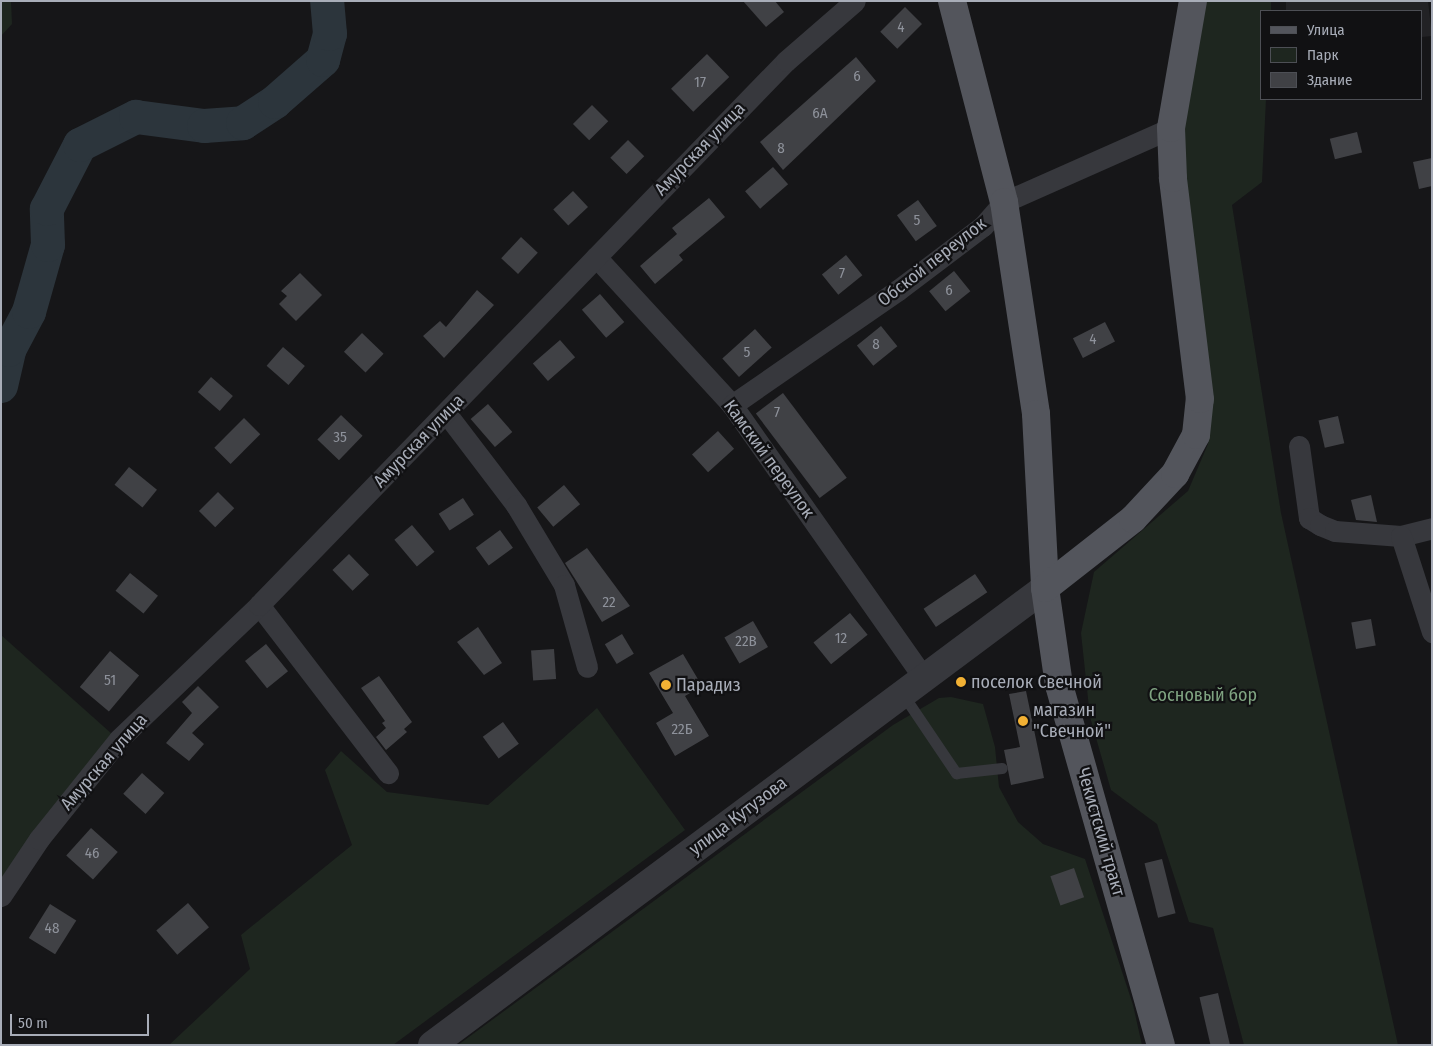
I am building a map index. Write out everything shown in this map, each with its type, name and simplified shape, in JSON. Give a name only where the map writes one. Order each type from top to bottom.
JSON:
[{"type":"main road","name":"Чекистский тракт","points":[[952,1],[1004,202],[1036,414],[1045,588],[1059,685],[1161,1045]]},
{"type":"main road","points":[[1045,588],[1133,519],[1175,474],[1196,435],[1200,399],[1173,178],[1171,128],[1193,1]]},
{"type":"street","name":"Амурская улица","points":[[1,896],[39,839],[119,739],[259,605],[786,60],[855,1]]},
{"type":"street","name":"Обской переулок","points":[[732,405],[898,290],[983,226],[1004,202],[1171,128]]},
{"type":"street","name":"Камский переулок","points":[[596,257],[732,405],[923,677]]},
{"type":"street","points":[[446,413],[516,505],[564,585],[586,667]]},
{"type":"street","points":[[1299,446],[1309,518],[1336,531],[1401,536],[1432,528]]},
{"type":"street","points":[[1401,536],[1432,632]]},
{"type":"street","name":"улица Кутузова","points":[[432,1045],[923,677],[1045,588]]},
{"type":"street","points":[[259,605],[388,773]]},
{"type":"lane","points":[[902,693],[956,773],[1002,768]]},
{"type":"shaded area","points":[[1286,1],[1428,1],[1432,36],[1423,37],[1423,10],[1286,10]]},
{"type":"green space","points":[[1,1],[11,1],[12,24],[1,36]]},
{"type":"green space","name":"Сосновый бор","points":[[1202,1],[1271,1],[1271,10],[1260,10],[1260,100],[1266,100],[1262,182],[1232,205],[1281,513],[1398,1045],[1244,1045],[1213,928],[1189,922],[1157,824],[1111,790],[1090,717],[1081,633],[1094,572],[1188,491],[1208,444],[1211,393],[1181,175],[1182,127]]},
{"type":"green space","points":[[1,635],[112,734],[1,883]]},
{"type":"green space","points":[[951,697],[983,704],[995,747],[999,787],[1018,822],[1043,844],[1085,859],[1133,1005],[1142,1045],[458,1045],[893,725],[939,698]]},
{"type":"green space","points":[[597,708],[685,830],[393,1045],[169,1045],[250,969],[241,935],[352,845],[325,770],[341,751],[387,792],[488,805]]},
{"type":"building","points":[[743,1],[775,1],[784,12],[766,27]]},
{"type":"building","points":[[905,7],[922,24],[897,49],[880,32]]},
{"type":"building","points":[[707,54],[729,77],[693,112],[671,89]]},
{"type":"building","points":[[856,57],[876,81],[783,170],[760,142]]},
{"type":"building","points":[[592,105],[608,121],[589,140],[573,124]]},
{"type":"building","points":[[1357,132],[1362,152],[1335,159],[1330,139]]},
{"type":"building","points":[[628,140],[644,156],[627,174],[610,158]]},
{"type":"building","points":[[1432,158],[1432,186],[1419,189],[1413,162]]},
{"type":"building","points":[[773,167],[788,184],[760,209],[745,191]]},
{"type":"building","points":[[573,191],[588,207],[568,226],[553,209]]},
{"type":"building","points":[[709,198],[725,217],[679,255],[683,260],[655,284],[640,266],[677,234],[672,228]]},
{"type":"building","points":[[918,200],[937,226],[916,241],[897,215]]},
{"type":"building","points":[[521,237],[538,253],[518,274],[501,258]]},
{"type":"building","points":[[846,255],[862,275],[838,295],[822,275]]},
{"type":"building","points":[[954,271],[970,291],[945,311],[929,291]]},
{"type":"building","points":[[300,273],[322,295],[296,321],[279,304],[287,296],[281,291]]},
{"type":"building","points":[[477,290],[494,305],[444,358],[423,336],[440,321],[446,327]]},
{"type":"building","points":[[600,294],[624,322],[606,338],[582,310]]},
{"type":"building","points":[[1105,322],[1115,342],[1083,358],[1073,338]]},
{"type":"building","points":[[881,326],[897,346],[873,366],[857,346]]},
{"type":"building","points":[[755,329],[772,348],[739,377],[722,358]]},
{"type":"building","points":[[362,333],[384,354],[366,373],[344,352]]},
{"type":"building","points":[[560,340],[575,357],[548,381],[533,364]]},
{"type":"building","points":[[283,347],[305,366],[288,385],[267,366]]},
{"type":"building","points":[[211,377],[233,396],[220,411],[198,392]]},
{"type":"building","points":[[783,393],[847,478],[820,498],[756,413]]},
{"type":"building","points":[[488,404],[512,432],[495,447],[471,419]]},
{"type":"building","points":[[341,415],[363,436],[339,460],[317,439]]},
{"type":"building","points":[[1338,416],[1344,443],[1325,448],[1319,420]]},
{"type":"building","points":[[244,418],[260,434],[231,464],[214,448]]},
{"type":"building","points":[[718,431],[734,449],[708,472],[692,454]]},
{"type":"building","points":[[129,467],[157,490],[143,508],[115,485]]},
{"type":"building","points":[[564,485],[580,504],[553,527],[537,507]]},
{"type":"building","points":[[218,492],[234,508],[215,527],[199,511]]},
{"type":"building","points":[[1371,495],[1377,522],[1356,520],[1351,500]]},
{"type":"building","points":[[463,498],[474,515],[450,531],[439,514]]},
{"type":"building","points":[[412,525],[434,552],[417,567],[394,540]]},
{"type":"building","points":[[500,530],[513,548],[489,565],[476,548]]},
{"type":"building","points":[[587,548],[630,606],[602,622],[565,563]]},
{"type":"building","points":[[349,554],[369,575],[353,591],[332,570]]},
{"type":"building","points":[[130,573],[158,596],[144,614],[116,591]]},
{"type":"building","points":[[975,574],[987,592],[936,627],[924,609]]},
{"type":"building","points":[[850,613],[868,635],[831,664],[813,643]]},
{"type":"building","points":[[1371,619],[1376,646],[1356,649],[1351,622]]},
{"type":"building","points":[[753,621],[768,647],[739,663],[724,638]]},
{"type":"building","points":[[478,627],[502,663],[484,675],[457,642]]},
{"type":"building","points":[[622,634],[634,654],[617,664],[605,644]]},
{"type":"building","points":[[266,644],[288,671],[267,688],[245,661]]},
{"type":"building","points":[[554,649],[556,679],[533,681],[531,651]]},
{"type":"building","points":[[110,651],[139,675],[109,711],[80,687]]},
{"type":"building","points":[[683,654],[702,686],[685,696],[709,736],[675,756],[656,723],[673,713],[649,673]]},
{"type":"building","points":[[379,676],[412,722],[404,729],[407,732],[386,750],[376,737],[386,728],[382,723],[385,721],[361,688]]},
{"type":"building","points":[[198,686],[219,707],[192,733],[204,744],[189,761],[166,743],[192,713],[182,702]]},
{"type":"building","name":"магазин \"Свечной\"","points":[[1026,691],[1044,778],[1011,785],[1004,750],[1020,747],[1009,694]]},
{"type":"building","points":[[503,722],[519,744],[499,759],[483,737]]},
{"type":"building","points":[[142,773],[164,793],[146,814],[123,794]]},
{"type":"building","points":[[91,828],[118,852],[93,880],[66,855]]},
{"type":"building","points":[[1162,859],[1176,913],[1158,918],[1145,863]]},
{"type":"building","points":[[1074,868],[1084,897],[1060,905],[1050,876]]},
{"type":"building","points":[[188,903],[209,927],[177,955],[156,931]]},
{"type":"building","points":[[50,904],[76,920],[55,954],[29,938]]},
{"type":"building","points":[[1218,993],[1230,1045],[1211,1045],[1199,997]]},
{"type":"waterway","points":[[1,386],[9,350],[29,312],[48,245],[47,209],[80,145],[136,117],[204,126],[243,123],[275,102],[323,60],[330,34],[327,1]]},
{"type":"place","name":"поселок Свечной","points":[[961,682]]},
{"type":"place","name":"Парадиз","points":[[666,685]]},
{"type":"place","name":"магазин \"Свечной\"","points":[[1023,721]]}]
